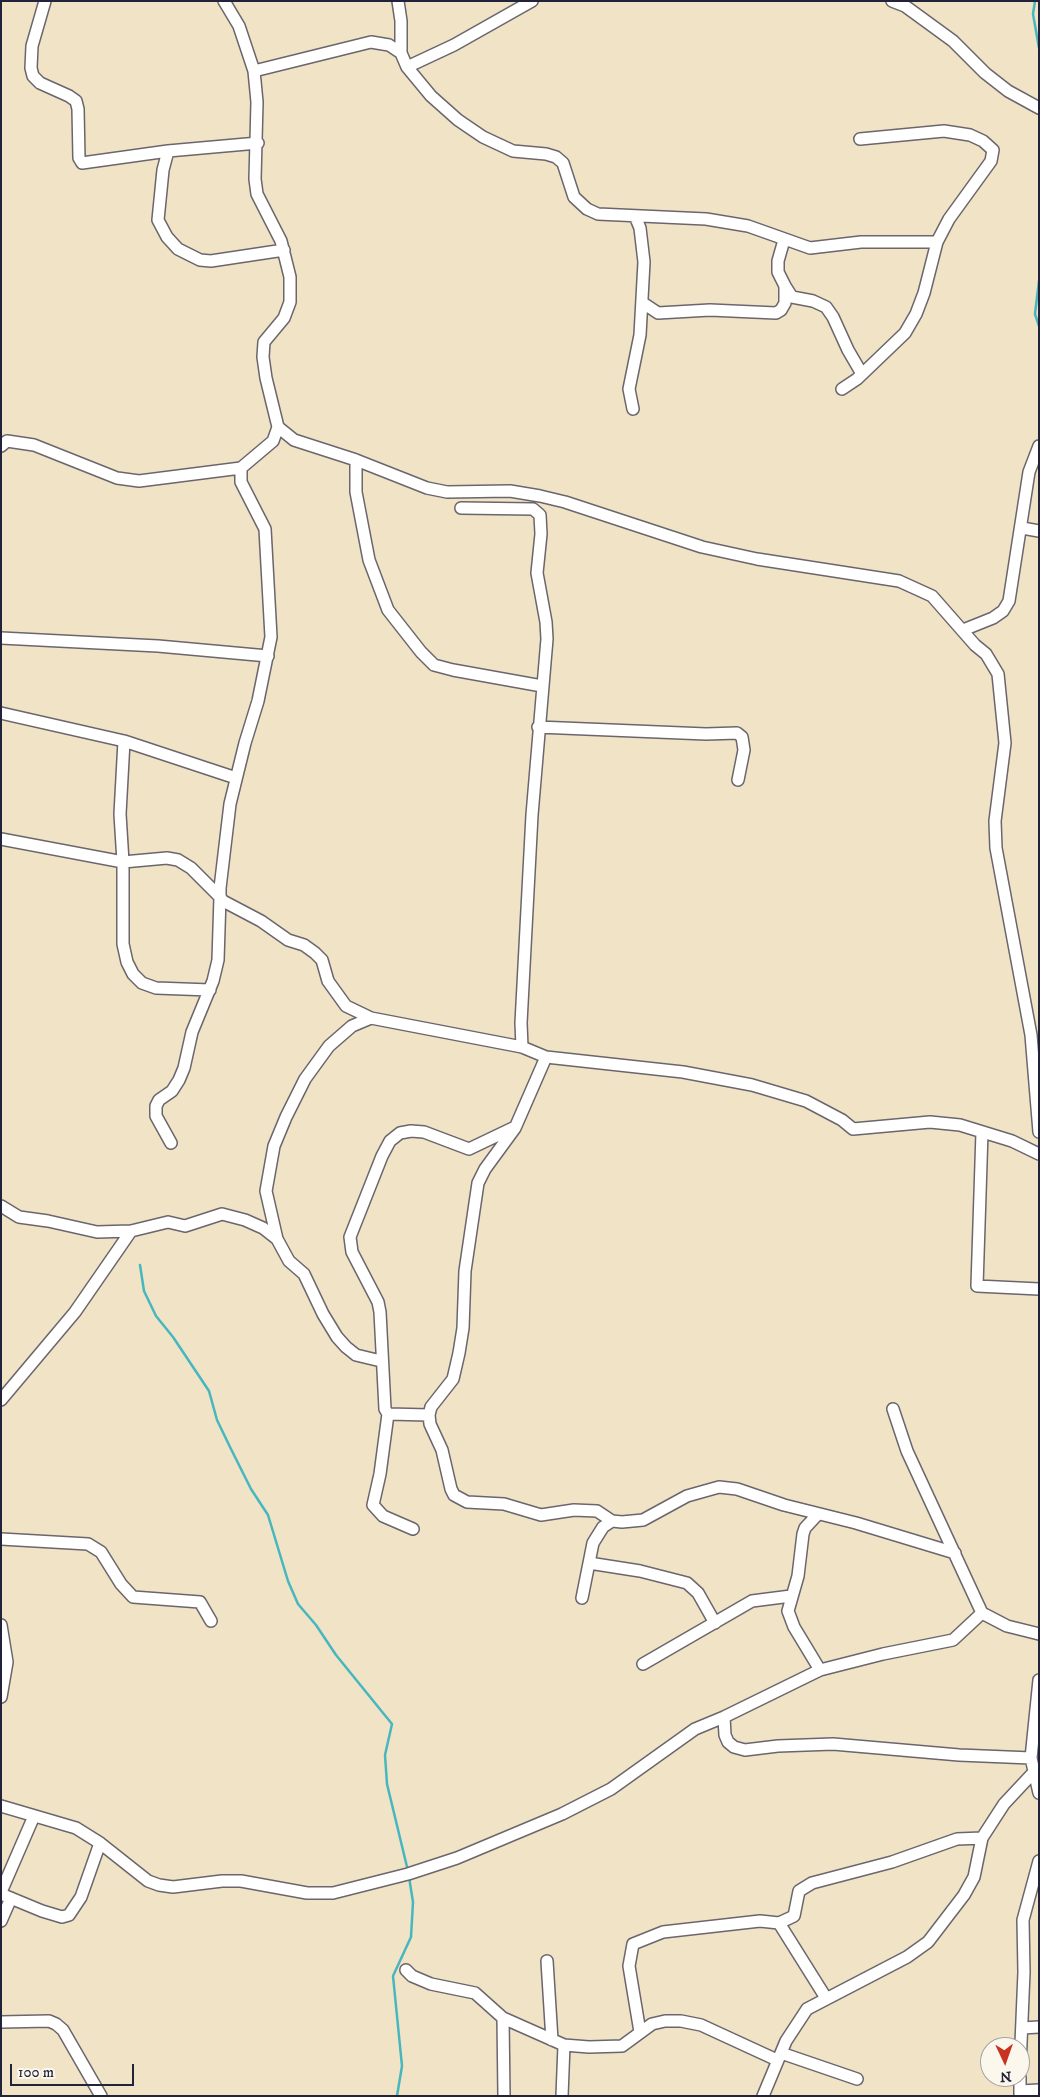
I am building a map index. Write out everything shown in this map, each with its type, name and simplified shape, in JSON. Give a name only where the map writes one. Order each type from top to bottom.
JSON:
[{"type":"street","points":[[45,1],[32,46],[30,68],[33,76],[40,83],[76,101],[78,109],[79,158],[82,163],[168,151],[258,143]]},
{"type":"street","points":[[1,446],[7,441],[34,444],[117,478],[139,481],[241,468],[272,441],[278,427],[263,357],[264,342],[284,318],[290,302],[290,277],[284,250],[257,194],[255,179],[258,143],[254,71],[239,26],[224,1]]},
{"type":"street","points":[[398,1],[402,36],[401,54],[407,67],[431,96],[458,120],[483,137],[513,151],[546,154],[556,157],[563,163],[574,197],[587,209],[598,214],[706,219],[748,226],[810,248],[861,242],[937,242]]},
{"type":"street","points":[[407,67],[454,45],[532,1]]},
{"type":"street","points":[[892,1],[905,6],[953,41],[985,73],[1008,91],[1039,108]]},
{"type":"street","points":[[254,71],[371,42],[389,45],[401,54]]},
{"type":"street","points":[[842,389],[862,374],[905,333],[916,314],[924,293],[937,242],[949,219],[991,161],[992,150],[983,141],[970,135],[944,131],[860,139]]},
{"type":"street","points":[[168,151],[163,170],[158,220],[167,237],[178,249],[200,260],[284,250]]},
{"type":"street","points":[[633,409],[629,389],[643,303],[642,240],[634,216]]},
{"type":"street","points":[[784,240],[778,261],[778,272],[785,286],[792,296],[814,301],[826,308],[833,317],[848,350],[862,374]]},
{"type":"street","points":[[643,303],[658,313],[710,310],[776,312],[782,310],[785,303],[785,286]]},
{"type":"street","points":[[278,427],[294,440],[356,460],[427,488],[447,492],[510,491],[540,496],[565,502],[702,547],[757,559],[899,581],[932,596],[974,645],[986,654],[998,674],[1005,743],[995,821],[996,848],[1031,1035],[1039,1132]]},
{"type":"street","points":[[963,630],[993,618],[1003,611],[1009,601],[1022,528],[1029,472],[1039,446]]},
{"type":"street","points":[[356,460],[356,492],[369,560],[388,610],[421,652],[434,665],[440,667],[542,686]]},
{"type":"street","points":[[170,1143],[156,1116],[156,1106],[159,1100],[172,1091],[179,1080],[184,1068],[192,1032],[210,990],[218,960],[220,897],[230,804],[258,701],[271,637],[270,590],[265,529],[241,482],[241,468]]},
{"type":"street","points":[[461,508],[533,509],[540,515],[541,534],[537,573],[546,622],[547,639],[538,727],[520,1023],[522,1047]]},
{"type":"street","points":[[1022,528],[1039,531]]},
{"type":"street","points":[[1,638],[158,646],[268,656]]},
{"type":"street","points":[[1,713],[124,742],[236,778]]},
{"type":"street","points":[[538,727],[706,734],[737,733],[742,737],[744,750],[738,780]]},
{"type":"street","points":[[124,742],[120,814],[123,862],[123,944],[133,974],[142,983],[156,988],[210,990]]},
{"type":"street","points":[[1,839],[123,862],[167,858],[178,860],[191,868],[220,897],[288,940],[304,945],[316,953],[322,960],[328,981],[346,1006],[371,1018],[522,1047],[546,1057],[684,1072],[752,1085],[806,1101],[853,1128],[930,1122],[960,1125],[1012,1141],[1039,1154]]},
{"type":"street","points":[[371,1018],[352,1026],[329,1046],[305,1079],[274,1146],[266,1191],[277,1239],[289,1261],[304,1274],[313,1296],[337,1337],[356,1355],[382,1361]]},
{"type":"street","points":[[546,1057],[515,1128],[485,1169],[478,1183],[465,1271],[463,1328],[459,1353],[453,1379],[431,1407],[429,1415],[442,1450],[451,1489],[459,1500],[504,1504],[523,1512],[542,1515],[574,1510],[597,1511],[612,1521],[642,1520],[687,1496],[719,1487],[737,1489],[955,1553]]},
{"type":"street","points":[[414,1529],[383,1516],[373,1505],[380,1474],[388,1414],[385,1409],[380,1312],[378,1302],[349,1243],[382,1156],[390,1141],[400,1133],[411,1131],[424,1132],[469,1149],[515,1128]]},
{"type":"street","points":[[982,1132],[977,1286],[1039,1289]]},
{"type":"street","points":[[1,1206],[19,1217],[48,1221],[80,1230],[97,1232],[131,1231],[168,1222],[185,1226],[222,1214],[245,1220],[263,1228],[277,1239]]},
{"type":"street","points":[[1,1400],[75,1312],[131,1231]]},
{"type":"street","points":[[893,1409],[907,1451],[982,1613],[1007,1626],[1039,1634]]},
{"type":"street","points":[[388,1414],[429,1415]]},
{"type":"street","points":[[818,1514],[805,1528],[803,1534],[798,1576],[788,1611],[794,1626],[820,1670]]},
{"type":"street","points":[[582,1598],[597,1534],[612,1521]]},
{"type":"street","points":[[1,1539],[88,1544],[101,1552],[133,1598],[200,1602],[211,1621]]},
{"type":"street","points":[[589,1563],[640,1571],[688,1583],[698,1592],[715,1623]]},
{"type":"street","points":[[643,1664],[752,1601],[792,1596]]},
{"type":"street","points":[[1,1806],[76,1828],[100,1843],[141,1876],[158,1886],[173,1888],[222,1881],[241,1881],[307,1893],[332,1893],[408,1874],[449,1861],[562,1814],[611,1789],[695,1729],[724,1717],[820,1670],[883,1654],[953,1640],[982,1613]]},
{"type":"street","points":[[1,1625],[7,1662],[1,1697]]},
{"type":"street","points":[[1039,1680],[1031,1758],[1036,1772],[1039,1793]]},
{"type":"street","points":[[724,1717],[725,1735],[728,1742],[734,1747],[745,1750],[778,1746],[833,1744],[864,1745],[932,1753],[1031,1758]]},
{"type":"street","points":[[763,2096],[796,2022],[807,2009],[907,1958],[928,1942],[964,1895],[974,1877],[982,1838],[1004,1804],[1036,1772]]},
{"type":"street","points":[[1,1921],[5,1895],[34,1816]]},
{"type":"street","points":[[640,2032],[629,1966],[633,1944],[663,1932],[760,1921],[779,1924],[794,1916],[799,1891],[812,1883],[892,1862],[957,1839],[982,1838]]},
{"type":"street","points":[[5,1895],[62,1917],[69,1915],[81,1897],[100,1843]]},
{"type":"street","points":[[1022,2037],[1024,1920],[1039,1861]]},
{"type":"street","points":[[779,1924],[826,1998]]},
{"type":"street","points":[[547,1961],[552,2040]]},
{"type":"street","points":[[406,1970],[412,1976],[431,1984],[476,1993],[503,2018],[564,2045],[589,2048],[622,2046],[652,2024],[665,2021],[701,2026],[779,2057],[857,2079]]},
{"type":"street","points":[[503,2018],[504,2096]]},
{"type":"street","points":[[1,2022],[48,2021],[56,2024],[63,2030],[79,2061],[101,2096]]},
{"type":"street","points":[[1022,2028],[1039,2026]]},
{"type":"street","points":[[562,2096],[564,2045]]},
{"type":"street","points":[[1020,2094],[1039,2090]]},
{"type":"waterway","points":[[1035,1],[1033,14],[1039,48]]},
{"type":"waterway","points":[[1039,281],[1035,314],[1039,326]]},
{"type":"waterway","points":[[140,1265],[144,1291],[156,1316],[173,1337],[209,1391],[217,1420],[251,1489],[268,1515],[288,1581],[298,1604],[316,1625],[336,1655],[392,1724],[385,1755],[387,1784],[408,1871]]},
{"type":"waterway","points":[[397,2096],[402,2066],[393,1976],[411,1937],[413,1902],[409,1877]]}]
